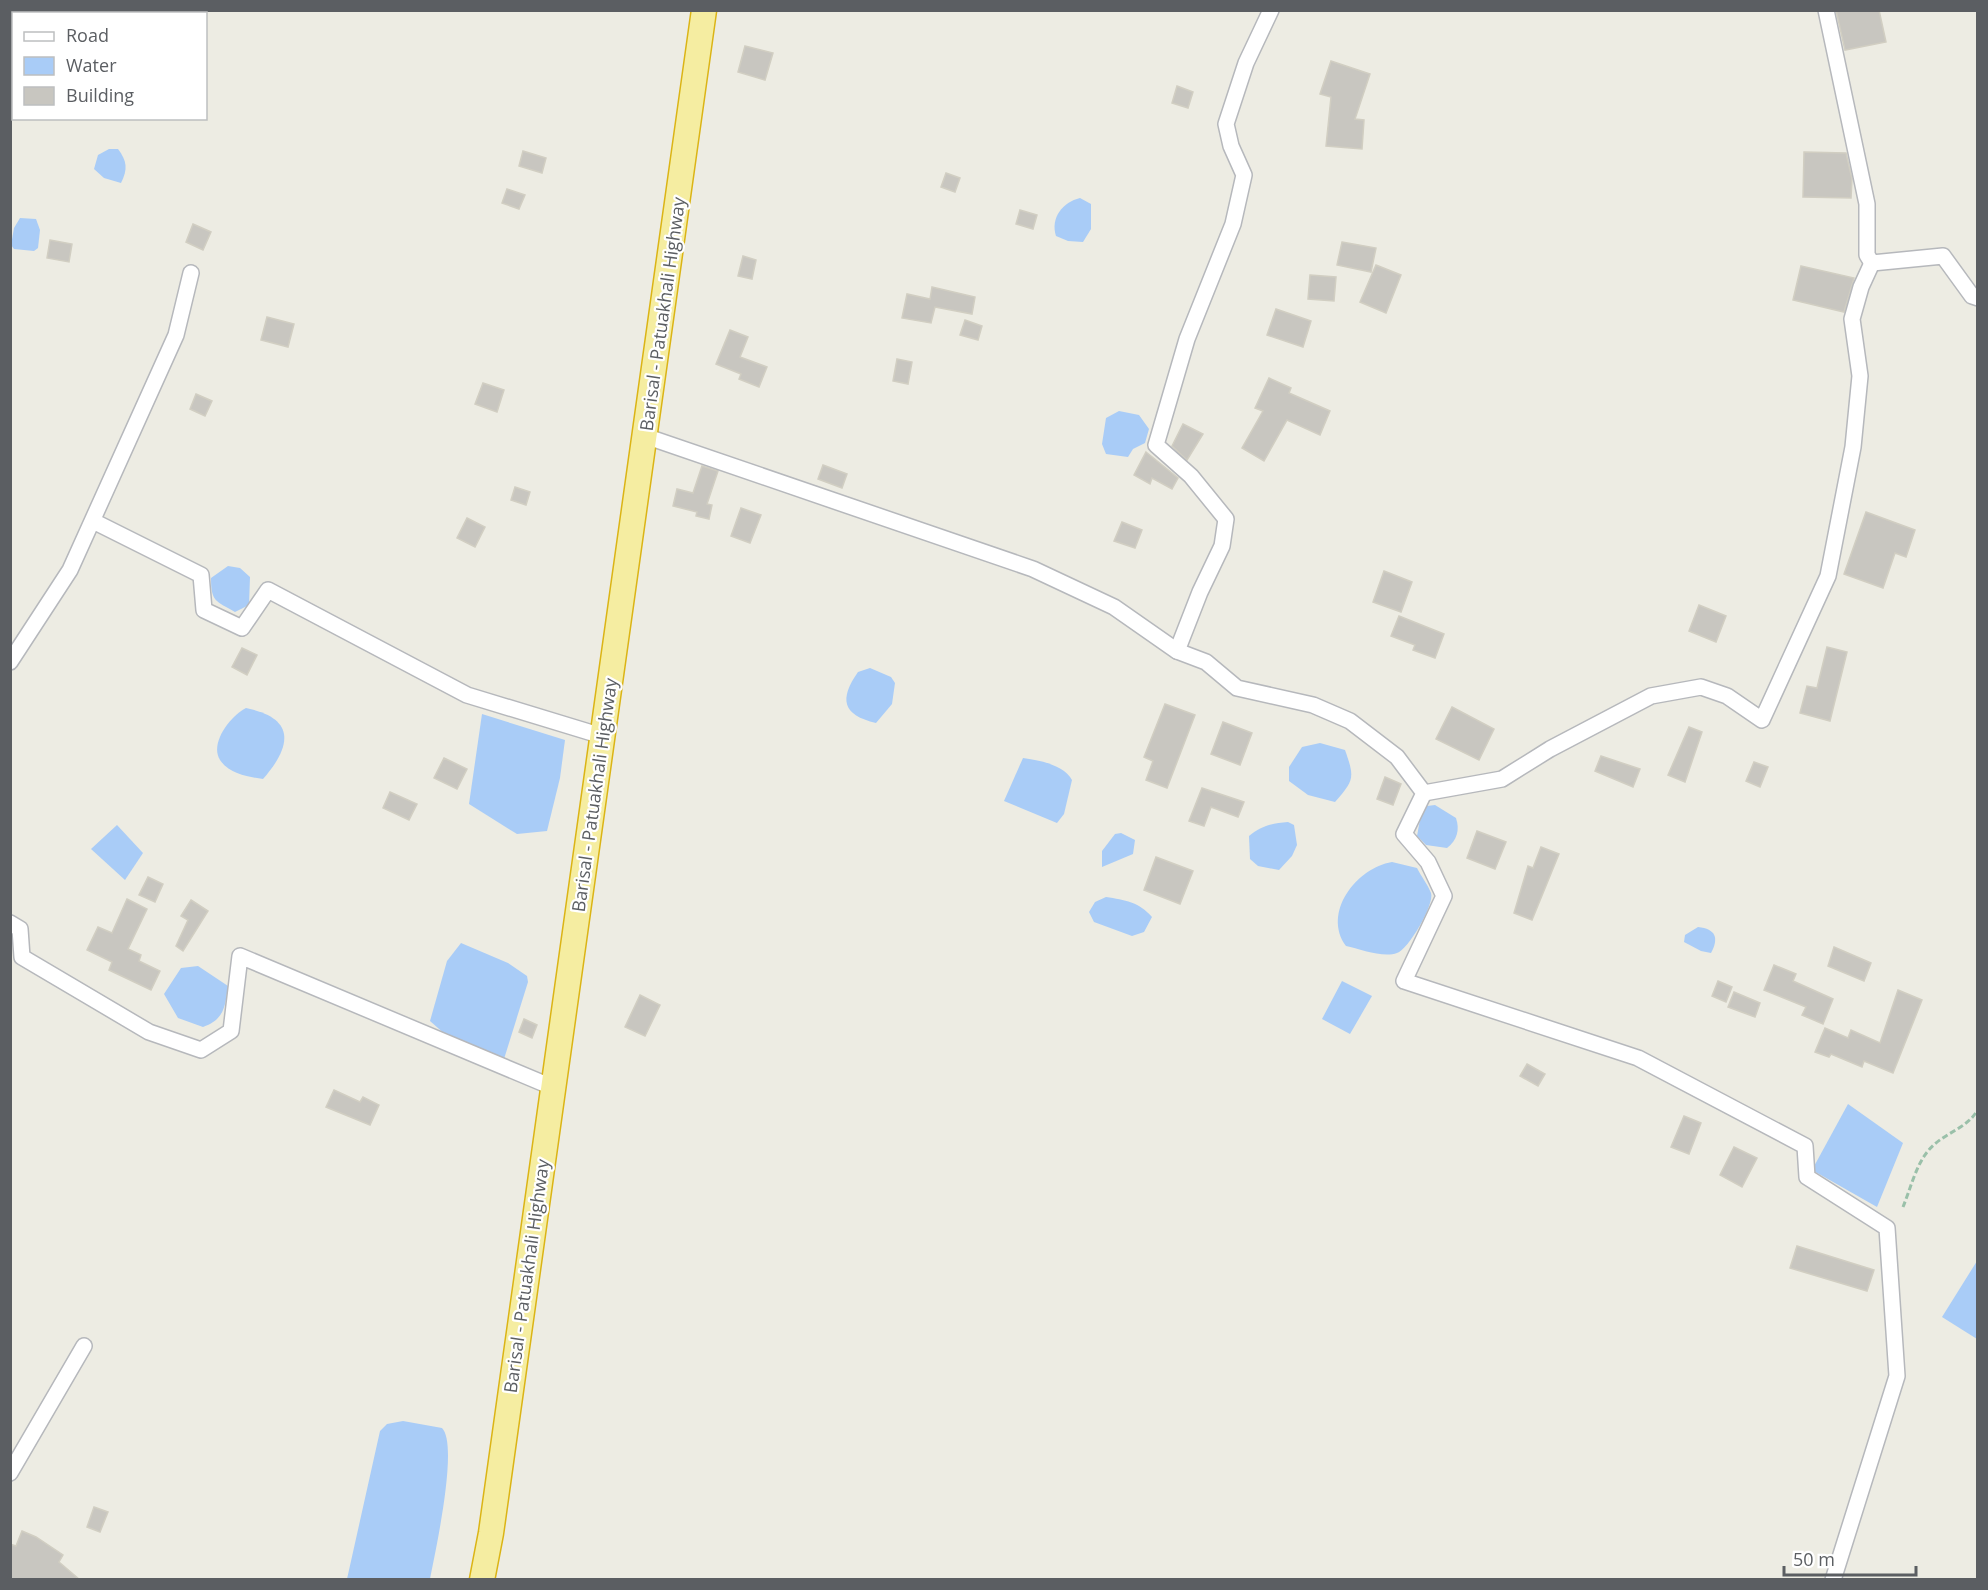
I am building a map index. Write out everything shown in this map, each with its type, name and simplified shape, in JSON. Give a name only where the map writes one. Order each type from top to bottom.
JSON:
[{"type":"highway","name":"Barisal - Patuakhali Highway","points":[[482,1580],[704,10]]},
{"type":"street","points":[[1177,651],[1200,592],[1222,546],[1226,519],[1191,476],[1156,445],[1187,339],[1233,224],[1244,175],[1231,146],[1226,124],[1246,63],[1271,10]]},
{"type":"street","points":[[1826,10],[1867,204],[1867,255],[1872,263]]},
{"type":"street","points":[[1872,263],[1943,256],[1972,296],[1977,298]]},
{"type":"street","points":[[1424,793],[1502,779],[1550,749],[1651,696],[1701,687],[1727,696],[1762,720],[1828,576],[1853,447],[1860,376],[1852,319],[1861,287],[1872,263]]},
{"type":"street","points":[[10,662],[70,570],[93,521],[176,334],[191,273]]},
{"type":"street","points":[[645,436],[1034,569],[1114,608],[1177,651],[1206,662],[1237,688],[1313,705],[1350,721],[1397,757],[1424,793]]},
{"type":"street","points":[[93,521],[201,575],[204,610],[242,628],[268,590],[467,695],[602,736]]},
{"type":"street","points":[[1424,793],[1404,834],[1428,862],[1444,896],[1404,981],[1638,1058],[1805,1146],[1807,1177],[1887,1228],[1897,1376],[1833,1580]]},
{"type":"street","points":[[10,924],[20,929],[22,957],[149,1032],[201,1050],[231,1032],[240,957],[552,1087]]},
{"type":"street","points":[[10,1473],[84,1346]]},
{"type":"path","points":[[1903,1207],[1927,1151],[1947,1134],[1972,1120],[1977,1109]]},
{"type":"water","points":[[109,149],[118,149],[125,161],[126,169],[121,183],[104,178],[94,169],[98,155]]},
{"type":"water","points":[[1080,198],[1091,204],[1091,229],[1083,242],[1068,241],[1056,236],[1055,223],[1059,212],[1068,203]]},
{"type":"water","points":[[20,218],[36,219],[40,230],[38,248],[34,251],[14,249],[11,245],[14,228]]},
{"type":"water","points":[[1119,411],[1139,415],[1149,429],[1145,443],[1133,449],[1128,457],[1106,454],[1102,444],[1106,418]]},
{"type":"water","points":[[228,566],[240,568],[250,577],[249,605],[235,612],[219,603],[212,592],[211,578]]},
{"type":"water","points":[[870,668],[891,677],[895,683],[892,704],[876,723],[865,720],[850,710],[846,698],[858,672]]},
{"type":"water","points":[[246,708],[274,719],[281,726],[284,735],[284,745],[280,755],[263,779],[229,769],[217,753],[217,745],[224,730],[234,717]]},
{"type":"water","points":[[482,714],[565,740],[560,778],[547,831],[517,834],[469,804]]},
{"type":"water","points":[[1320,743],[1345,750],[1350,767],[1349,783],[1335,802],[1308,795],[1289,781],[1289,767],[1302,747]]},
{"type":"water","points":[[1023,758],[1057,767],[1072,780],[1064,814],[1057,823],[1004,801]]},
{"type":"water","points":[[1435,805],[1456,818],[1457,834],[1447,848],[1426,845],[1417,836],[1421,814],[1427,806]]},
{"type":"water","points":[[1288,822],[1294,825],[1297,845],[1292,856],[1279,870],[1258,866],[1250,859],[1249,836],[1267,826]]},
{"type":"water","points":[[117,825],[143,853],[125,880],[91,849]]},
{"type":"water","points":[[1121,833],[1135,840],[1133,854],[1102,867],[1102,851],[1115,834]]},
{"type":"water","points":[[1392,862],[1417,868],[1430,890],[1429,907],[1420,926],[1408,944],[1397,953],[1378,954],[1346,946],[1340,933],[1338,920],[1346,894],[1366,873]]},
{"type":"water","points":[[1106,897],[1131,902],[1147,912],[1152,917],[1144,932],[1132,936],[1094,922],[1089,912],[1095,902]]},
{"type":"water","points":[[1698,927],[1709,930],[1714,935],[1715,943],[1711,953],[1701,951],[1684,942],[1685,935]]},
{"type":"water","points":[[461,943],[508,963],[527,976],[528,982],[504,1059],[455,1043],[430,1021],[447,961]]},
{"type":"water","points":[[198,966],[228,986],[225,1006],[220,1016],[203,1027],[178,1018],[164,994],[181,968]]},
{"type":"water","points":[[1342,981],[1372,996],[1350,1034],[1322,1019]]},
{"type":"water","points":[[1848,1104],[1903,1143],[1877,1207],[1812,1170]]},
{"type":"water","points":[[1977,1261],[1977,1339],[1942,1317]]},
{"type":"water","points":[[403,1421],[442,1428],[447,1438],[447,1476],[430,1579],[347,1579],[380,1431],[387,1424]]},
{"type":"building","points":[[1836,10],[1879,10],[1886,42],[1845,50]]},
{"type":"building","points":[[745,46],[773,53],[765,80],[738,72]]},
{"type":"building","points":[[1331,61],[1370,74],[1355,119],[1364,120],[1362,149],[1326,146],[1331,97],[1320,94]]},
{"type":"building","points":[[1177,86],[1193,92],[1188,108],[1172,103]]},
{"type":"building","points":[[523,151],[546,158],[542,173],[519,166]]},
{"type":"building","points":[[1804,152],[1846,153],[1852,179],[1851,198],[1803,197]]},
{"type":"building","points":[[946,173],[960,178],[955,192],[941,187]]},
{"type":"building","points":[[507,189],[525,195],[519,209],[502,203]]},
{"type":"building","points":[[1020,210],[1037,215],[1033,229],[1016,224]]},
{"type":"building","points":[[193,224],[211,232],[203,250],[186,242]]},
{"type":"building","points":[[50,240],[72,244],[69,262],[47,258]]},
{"type":"building","points":[[1342,242],[1376,248],[1371,272],[1337,265]]},
{"type":"building","points":[[743,256],[756,260],[752,279],[738,276]]},
{"type":"building","points":[[1376,265],[1401,275],[1386,313],[1360,302]]},
{"type":"building","points":[[1801,266],[1854,278],[1844,312],[1793,300]]},
{"type":"building","points":[[1310,275],[1336,277],[1334,301],[1308,299]]},
{"type":"building","points":[[932,287],[975,297],[972,314],[935,307],[931,323],[902,318],[907,294],[930,299]]},
{"type":"building","points":[[1276,309],[1311,321],[1303,347],[1267,335]]},
{"type":"building","points":[[267,317],[294,324],[288,347],[261,340]]},
{"type":"building","points":[[965,320],[982,326],[978,340],[960,335]]},
{"type":"building","points":[[730,330],[748,337],[740,357],[767,367],[759,387],[739,379],[741,374],[716,364]]},
{"type":"building","points":[[897,359],[912,362],[908,384],[893,381]]},
{"type":"building","points":[[1269,378],[1291,388],[1289,393],[1330,411],[1320,435],[1287,420],[1264,461],[1242,448],[1263,411],[1255,408]]},
{"type":"building","points":[[483,383],[504,390],[497,412],[475,404]]},
{"type":"building","points":[[196,394],[212,401],[205,416],[190,409]]},
{"type":"building","points":[[1183,424],[1203,434],[1187,460],[1172,446]]},
{"type":"building","points":[[1146,452],[1178,478],[1172,489],[1152,478],[1150,484],[1134,475]]},
{"type":"building","points":[[823,465],[847,474],[842,488],[818,479]]},
{"type":"building","points":[[702,466],[718,471],[707,504],[712,505],[709,519],[696,516],[697,512],[673,506],[677,489],[693,493]]},
{"type":"building","points":[[515,487],[530,492],[526,505],[511,500]]},
{"type":"building","points":[[741,508],[761,515],[750,543],[731,536]]},
{"type":"building","points":[[1866,512],[1915,530],[1906,557],[1895,553],[1883,588],[1844,574]]},
{"type":"building","points":[[467,518],[485,527],[475,547],[457,538]]},
{"type":"building","points":[[1122,522],[1142,530],[1135,548],[1114,541]]},
{"type":"building","points":[[1384,571],[1412,582],[1401,612],[1373,602]]},
{"type":"building","points":[[1699,605],[1726,616],[1716,642],[1689,631]]},
{"type":"building","points":[[1399,616],[1444,634],[1435,658],[1413,650],[1415,645],[1391,636]]},
{"type":"building","points":[[1827,647],[1847,652],[1830,721],[1800,713],[1807,686],[1817,688]]},
{"type":"building","points":[[242,648],[257,655],[247,675],[232,667]]},
{"type":"building","points":[[1165,704],[1195,715],[1167,788],[1146,780],[1153,761],[1144,757]]},
{"type":"building","points":[[1452,707],[1494,729],[1479,760],[1436,739]]},
{"type":"building","points":[[1223,722],[1252,733],[1240,765],[1211,754]]},
{"type":"building","points":[[1689,727],[1702,732],[1685,782],[1668,775]]},
{"type":"building","points":[[1601,756],[1640,769],[1633,787],[1595,771]]},
{"type":"building","points":[[444,758],[467,769],[457,789],[434,778]]},
{"type":"building","points":[[1754,762],[1768,767],[1760,787],[1746,781]]},
{"type":"building","points":[[1385,777],[1401,784],[1393,805],[1377,799]]},
{"type":"building","points":[[1202,788],[1244,802],[1238,817],[1211,807],[1204,826],[1189,821]]},
{"type":"building","points":[[390,792],[417,804],[409,820],[383,808]]},
{"type":"building","points":[[1477,831],[1506,842],[1495,869],[1467,858]]},
{"type":"building","points":[[1541,847],[1559,854],[1532,920],[1514,913],[1528,866],[1533,868]]},
{"type":"building","points":[[1156,857],[1193,871],[1180,904],[1144,890]]},
{"type":"building","points":[[148,877],[163,884],[155,902],[139,895]]},
{"type":"building","points":[[127,899],[147,909],[128,949],[141,955],[139,961],[160,971],[151,990],[109,970],[112,962],[87,950],[98,927],[112,933]]},
{"type":"building","points":[[191,900],[208,911],[183,951],[176,946],[188,920],[181,916]]},
{"type":"building","points":[[1834,947],[1871,963],[1864,981],[1828,966]]},
{"type":"building","points":[[1774,965],[1796,974],[1793,981],[1833,999],[1823,1024],[1802,1015],[1806,1007],[1764,990]]},
{"type":"building","points":[[1718,981],[1732,987],[1726,1002],[1712,996]]},
{"type":"building","points":[[1898,990],[1922,1000],[1893,1073],[1864,1061],[1862,1067],[1831,1054],[1829,1057],[1815,1052],[1825,1028],[1848,1038],[1851,1030],[1880,1043]]},
{"type":"building","points":[[1734,992],[1760,1003],[1755,1017],[1728,1007]]},
{"type":"building","points":[[640,995],[660,1005],[645,1036],[625,1027]]},
{"type":"building","points":[[524,1019],[537,1025],[532,1038],[519,1032]]},
{"type":"building","points":[[1527,1064],[1545,1074],[1538,1086],[1520,1076]]},
{"type":"building","points":[[334,1090],[360,1102],[363,1097],[379,1105],[370,1125],[326,1107]]},
{"type":"building","points":[[1684,1116],[1701,1123],[1689,1154],[1671,1147]]},
{"type":"building","points":[[1734,1147],[1757,1158],[1742,1187],[1720,1175]]},
{"type":"building","points":[[1797,1246],[1874,1270],[1867,1291],[1790,1268]]},
{"type":"building","points":[[94,1507],[108,1512],[100,1532],[87,1527]]},
{"type":"building","points":[[22,1531],[36,1537],[63,1555],[59,1562],[80,1580],[10,1580],[10,1544],[16,1546]]}]
